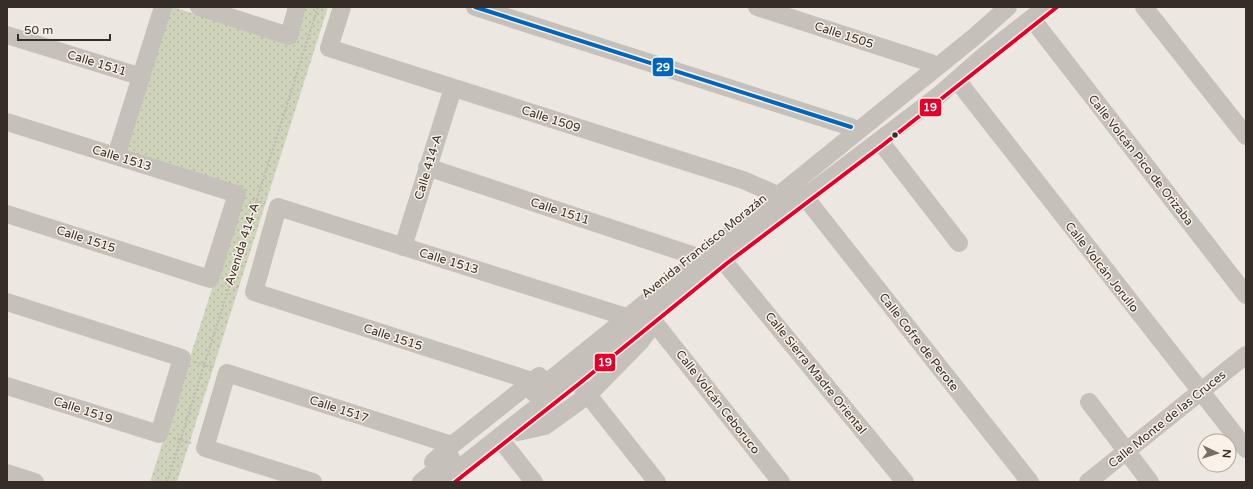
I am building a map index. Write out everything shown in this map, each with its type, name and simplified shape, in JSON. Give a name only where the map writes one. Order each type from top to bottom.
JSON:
[{"type":"street","points":[[116,156],[164,7]]},
{"type":"street","points":[[199,7],[289,36],[296,7]]},
{"type":"street","name":"Calle 1509","points":[[342,7],[329,48],[743,180],[771,192]]},
{"type":"street","points":[[475,7],[851,127]]},
{"type":"street","name":"Calle 1505","points":[[757,7],[931,63]]},
{"type":"street","name":"Avenida Francisco Morazán","points":[[455,482],[518,432],[584,389],[638,319],[692,254],[970,32],[995,7]]},
{"type":"street","points":[[442,482],[967,43],[1008,7]]},
{"type":"street","points":[[421,482],[638,319],[661,306],[938,96],[986,54],[1046,7]]},
{"type":"street","name":"Avenida Francisco Morazán","points":[[410,482],[452,445],[532,381],[638,319],[726,264],[883,144],[1057,7]]},
{"type":"street","points":[[1144,7],[1246,136]]},
{"type":"street","name":"Calle Volcán Pico de Orizaba","points":[[1036,24],[1246,295]]},
{"type":"street","name":"Calle 1511","points":[[7,35],[142,77]]},
{"type":"street","name":"Calle Volcán Jorullo","points":[[960,84],[1246,449]]},
{"type":"street","name":"Calle 414-A","points":[[403,247],[452,88]]},
{"type":"street","name":"Calle 1513","points":[[7,122],[237,194]]},
{"type":"street","points":[[883,144],[959,243]]},
{"type":"street","name":"Calle 1511","points":[[428,167],[692,254]]},
{"type":"street","name":"Avenida 414-A","points":[[210,279],[237,194]]},
{"type":"street","name":"Calle Cofre de Perote","points":[[808,201],[1030,482]]},
{"type":"street","name":"Calle 1513","points":[[278,207],[638,319]]},
{"type":"street","name":"Avenida 414-A","points":[[254,292],[278,207]]},
{"type":"street","name":"Calle 1515","points":[[7,214],[210,279]]},
{"type":"street","name":"Calle Sierra Madre Oriental","points":[[726,264],[905,482]]},
{"type":"street","name":"Calle 1515","points":[[254,292],[532,381]]},
{"type":"street","points":[[7,302],[182,358],[159,434]]},
{"type":"street","name":"Calle Volcán Ceboruco","points":[[638,319],[781,482]]},
{"type":"street","name":"Calle Monte de las Cruces","points":[[1088,482],[1246,355]]},
{"type":"street","points":[[227,372],[205,448],[313,482]]},
{"type":"street","name":"Calle 1517","points":[[227,372],[452,445]]},
{"type":"street","name":"Calle 1519","points":[[7,386],[159,434]]},
{"type":"street","points":[[584,389],[657,482]]},
{"type":"street","points":[[1089,402],[1150,482]]},
{"type":"street","points":[[504,444],[534,482]]},
{"type":"street","points":[[7,473],[35,482]]},
{"type":"path","name":"Avenida 414-A","points":[[167,482],[318,7]]},
{"type":"path","points":[[289,36],[307,41]]},
{"type":"path","points":[[237,194],[278,207]]},
{"type":"path","points":[[210,279],[254,292]]},
{"type":"path","points":[[182,358],[227,372]]},
{"type":"path","points":[[159,434],[205,448]]},
{"type":"green space","points":[[170,7],[291,45],[303,7],[328,7],[177,482],[150,482],[244,189],[124,151]]},
{"type":"transit line","name":"29","points":[[475,7],[851,127]]},
{"type":"transit line","name":"19","points":[[455,482],[580,383],[726,264],[883,145],[1057,7]]}]
